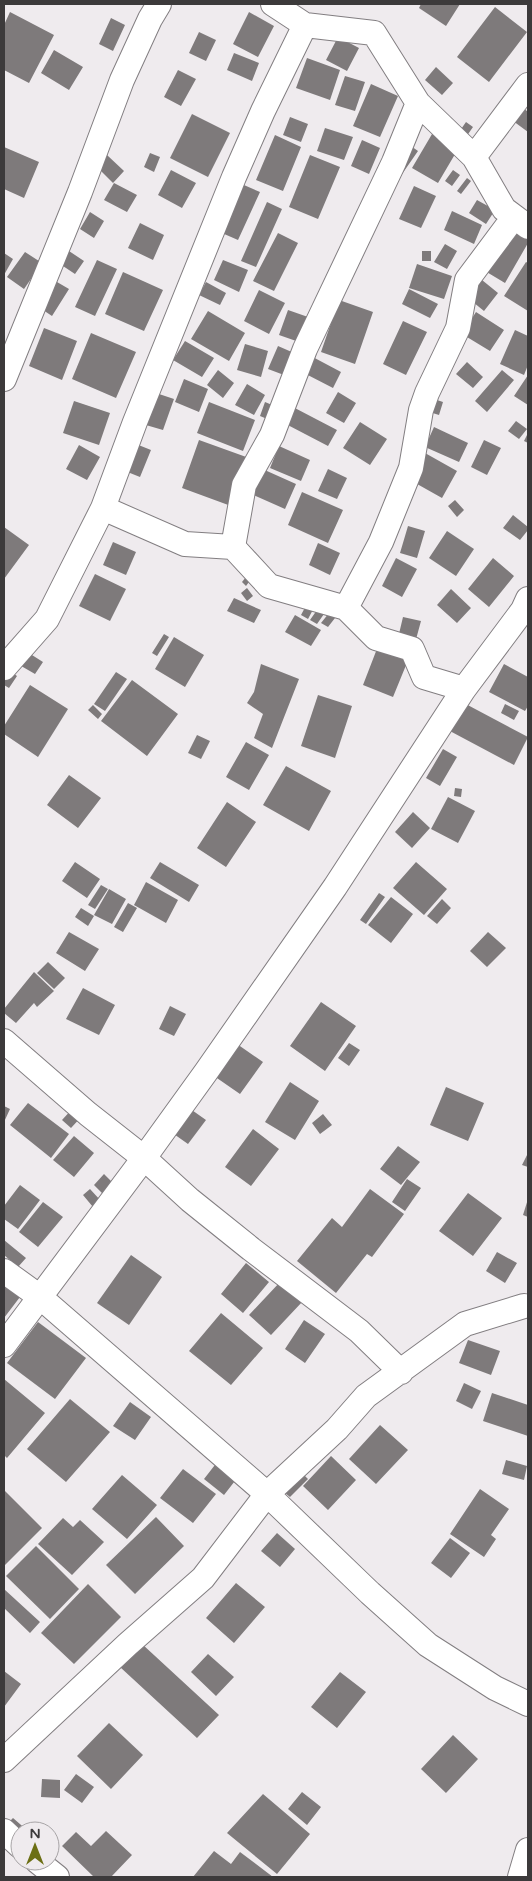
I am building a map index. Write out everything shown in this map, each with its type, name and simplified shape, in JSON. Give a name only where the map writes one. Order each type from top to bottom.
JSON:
[{"type":"street","points":[[4,379],[80,192],[122,80],[150,19],[159,4]]},
{"type":"street","points":[[273,4],[305,25],[374,33],[418,103],[474,156],[504,209],[521,222],[467,280],[458,328],[420,410],[411,468],[381,542],[346,608]]},
{"type":"street","points":[[4,668],[47,620],[103,508],[135,422],[234,177],[275,85],[305,25]]},
{"type":"street","points":[[474,156],[528,85]]},
{"type":"street","points":[[233,547],[244,485],[272,435],[305,350],[394,162],[418,103]]},
{"type":"street","points":[[103,508],[185,544],[233,547],[269,586],[346,608],[376,638],[412,649],[424,677],[464,689]]},
{"type":"street","points":[[4,1346],[144,1158],[335,887],[464,689],[523,610],[528,599]]},
{"type":"street","points":[[4,1041],[144,1158],[190,1200],[359,1331],[401,1372]]},
{"type":"street","points":[[4,1271],[40,1297],[267,1494],[363,1586],[428,1644],[495,1688],[528,1704]]},
{"type":"street","points":[[4,1760],[128,1644],[203,1578],[267,1494],[336,1429],[366,1396],[465,1324],[527,1310]]},
{"type":"street","points":[[520,1877],[528,1850]]},
{"type":"building","points":[[421,4],[460,4],[446,26],[419,8]]},
{"type":"building","points":[[495,7],[527,32],[489,82],[457,57]]},
{"type":"building","points":[[10,12],[54,35],[29,83],[4,70],[4,25]]},
{"type":"building","points":[[249,12],[274,26],[258,57],[233,44]]},
{"type":"building","points":[[111,18],[125,25],[113,51],[99,44]]},
{"type":"building","points":[[199,32],[216,40],[206,61],[189,53]]},
{"type":"building","points":[[338,37],[359,48],[347,71],[326,60]]},
{"type":"building","points":[[54,50],[83,67],[69,90],[41,73]]},
{"type":"building","points":[[234,53],[259,63],[252,81],[227,70]]},
{"type":"building","points":[[307,58],[340,70],[330,100],[296,88]]},
{"type":"building","points":[[436,67],[453,83],[442,95],[425,80]]},
{"type":"building","points":[[178,70],[196,79],[181,106],[164,97]]},
{"type":"building","points":[[345,76],[365,82],[355,111],[335,105]]},
{"type":"building","points":[[371,84],[398,96],[380,137],[353,126]]},
{"type":"building","points":[[520,105],[528,112],[528,132],[509,118]]},
{"type":"building","points":[[192,114],[230,133],[208,177],[170,158]]},
{"type":"building","points":[[290,117],[308,124],[301,142],[283,135]]},
{"type":"building","points":[[466,122],[473,127],[464,140],[457,135]]},
{"type":"building","points":[[325,128],[353,137],[344,160],[317,151]]},
{"type":"building","points":[[435,129],[461,144],[438,183],[412,168]]},
{"type":"building","points":[[275,135],[301,147],[283,191],[256,180]]},
{"type":"building","points":[[362,140],[380,148],[369,174],[351,166]]},
{"type":"building","points":[[408,144],[418,151],[400,177]]},
{"type":"building","points":[[4,147],[39,162],[24,198],[4,189]]},
{"type":"building","points":[[150,153],[160,157],[154,172],[144,167]]},
{"type":"building","points":[[107,155],[124,171],[113,183],[96,166]]},
{"type":"building","points":[[310,155],[340,167],[318,219],[289,207]]},
{"type":"building","points":[[171,170],[196,183],[182,208],[158,195]]},
{"type":"building","points":[[453,170],[460,175],[452,186],[445,181]]},
{"type":"building","points":[[467,178],[471,181],[461,194],[457,191]]},
{"type":"building","points":[[237,182],[260,192],[238,240],[215,230]]},
{"type":"building","points":[[114,183],[137,195],[127,212],[104,200]]},
{"type":"building","points":[[414,186],[436,196],[421,228],[399,219]]},
{"type":"building","points":[[477,200],[495,210],[486,224],[469,213]]},
{"type":"building","points":[[267,202],[282,209],[256,267],[241,261]]},
{"type":"building","points":[[452,211],[482,225],[474,244],[444,230]]},
{"type":"building","points":[[90,212],[104,221],[94,238],[80,229]]},
{"type":"building","points":[[140,223],[164,235],[153,260],[128,248]]},
{"type":"building","points":[[510,227],[528,238],[528,243],[505,283],[485,271]]},
{"type":"building","points":[[278,233],[298,243],[274,291],[253,281]]},
{"type":"building","points":[[445,244],[457,251],[447,269],[434,262]]},
{"type":"building","points":[[66,249],[84,261],[75,274],[57,262]]},
{"type":"building","points":[[422,251],[431,251],[431,261],[422,261]]},
{"type":"building","points":[[25,252],[42,263],[24,289],[7,277]]},
{"type":"building","points":[[4,253],[13,259],[4,275]]},
{"type":"building","points":[[97,260],[117,269],[95,316],[75,307]]},
{"type":"building","points":[[223,260],[248,270],[239,292],[214,280]]},
{"type":"building","points":[[526,262],[528,263],[528,311],[504,296]]},
{"type":"building","points":[[417,264],[452,276],[444,299],[409,288]]},
{"type":"building","points":[[123,272],[163,290],[144,331],[105,314]]},
{"type":"building","points":[[482,280],[498,293],[484,311],[468,298]]},
{"type":"building","points":[[57,282],[69,289],[52,316],[40,308]]},
{"type":"building","points":[[206,282],[226,293],[220,305],[199,295]]},
{"type":"building","points":[[409,289],[438,304],[430,318],[402,304]]},
{"type":"building","points":[[259,290],[285,303],[269,334],[244,321]]},
{"type":"building","points":[[339,300],[373,312],[355,364],[321,352]]},
{"type":"building","points":[[288,310],[308,317],[299,342],[279,335]]},
{"type":"building","points":[[208,311],[245,333],[229,361],[191,339]]},
{"type":"building","points":[[476,312],[504,330],[490,351],[462,334]]},
{"type":"building","points":[[403,321],[427,332],[406,375],[383,364]]},
{"type":"building","points":[[44,328],[77,341],[62,380],[29,366]]},
{"type":"building","points":[[515,330],[528,336],[528,365],[524,375],[500,364]]},
{"type":"building","points":[[91,333],[136,352],[116,398],[72,379]]},
{"type":"building","points":[[185,341],[214,358],[202,377],[173,360]]},
{"type":"building","points":[[245,344],[268,351],[261,377],[237,370]]},
{"type":"building","points":[[278,346],[294,353],[284,375],[268,369]]},
{"type":"building","points":[[309,355],[341,372],[333,388],[300,371]]},
{"type":"building","points":[[467,362],[483,377],[473,388],[456,374]]},
{"type":"building","points":[[218,370],[234,383],[223,398],[207,385]]},
{"type":"building","points":[[502,370],[514,380],[487,412],[475,401]]},
{"type":"building","points":[[528,375],[528,405],[514,396]]},
{"type":"building","points":[[184,379],[208,389],[199,412],[175,402]]},
{"type":"building","points":[[247,384],[265,395],[254,415],[235,405]]},
{"type":"building","points":[[150,391],[174,399],[163,430],[139,423]]},
{"type":"building","points":[[338,392],[356,403],[344,423],[326,413]]},
{"type":"building","points":[[428,397],[443,402],[439,415],[423,410]]},
{"type":"building","points":[[74,401],[110,413],[99,445],[63,433]]},
{"type":"building","points":[[209,402],[255,420],[243,451],[197,433]]},
{"type":"building","points":[[265,402],[277,407],[272,421],[260,416]]},
{"type":"building","points":[[291,406],[337,430],[328,446],[282,422]]},
{"type":"building","points":[[516,421],[527,429],[519,439],[508,431]]},
{"type":"building","points":[[360,422],[387,439],[370,465],[343,448]]},
{"type":"building","points":[[434,427],[468,443],[459,462],[425,447]]},
{"type":"building","points":[[528,433],[528,443],[524,441]]},
{"type":"building","points":[[199,440],[249,458],[231,506],[182,488]]},
{"type":"building","points":[[484,440],[501,448],[487,475],[471,467]]},
{"type":"building","points":[[136,444],[151,450],[140,477],[125,471]]},
{"type":"building","points":[[79,445],[100,457],[87,480],[66,469]]},
{"type":"building","points":[[279,446],[310,460],[301,481],[270,468]]},
{"type":"building","points":[[425,453],[457,471],[442,498],[410,480]]},
{"type":"building","points":[[258,467],[296,484],[285,509],[247,492]]},
{"type":"building","points":[[328,469],[347,478],[337,499],[318,491]]},
{"type":"building","points":[[302,492],[343,510],[328,543],[288,525]]},
{"type":"building","points":[[455,500],[464,510],[457,517],[448,506]]},
{"type":"building","points":[[513,515],[528,527],[528,530],[520,540],[503,528]]},
{"type":"building","points":[[408,526],[425,531],[417,558],[400,553]]},
{"type":"building","points":[[4,527],[29,545],[4,579]]},
{"type":"building","points":[[447,531],[474,549],[456,576],[429,558]]},
{"type":"building","points":[[113,542],[136,552],[126,575],[103,565]]},
{"type":"building","points":[[318,543],[340,553],[330,575],[309,565]]},
{"type":"building","points":[[396,558],[417,569],[402,597],[382,586]]},
{"type":"building","points":[[493,558],[514,576],[489,607],[468,589]]},
{"type":"building","points":[[250,572],[254,575],[246,586],[242,582]]},
{"type":"building","points":[[95,574],[126,589],[110,621],[79,606]]},
{"type":"building","points":[[247,588],[253,596],[247,601],[241,593]]},
{"type":"building","points":[[451,589],[471,608],[457,623],[437,605]]},
{"type":"building","points":[[234,598],[261,610],[254,623],[227,611]]},
{"type":"building","points":[[309,600],[316,604],[308,619],[301,615]]},
{"type":"building","points":[[317,610],[324,614],[317,624],[310,620]]},
{"type":"building","points":[[329,613],[335,618],[328,627],[321,623]]},
{"type":"building","points":[[295,615],[321,630],[311,646],[285,632]]},
{"type":"building","points":[[403,617],[421,621],[415,643],[398,638]]},
{"type":"building","points":[[164,634],[169,637],[157,656],[152,653]]},
{"type":"building","points":[[174,637],[204,655],[185,687],[155,669]]},
{"type":"building","points":[[380,641],[411,653],[393,697],[363,685]]},
{"type":"building","points":[[24,650],[43,662],[35,674],[16,663]]},
{"type":"building","points":[[261,664],[299,679],[272,748],[254,738],[263,714],[247,703],[254,692]]},
{"type":"building","points":[[504,664],[528,677],[528,706],[525,711],[489,692]]},
{"type":"building","points":[[10,671],[17,676],[9,688],[4,685],[4,680]]},
{"type":"building","points":[[116,672],[127,679],[105,711],[94,704]]},
{"type":"building","points":[[132,680],[178,714],[147,756],[101,721]]},
{"type":"building","points":[[30,685],[68,709],[38,757],[4,734],[4,726]]},
{"type":"building","points":[[318,695],[352,706],[335,758],[301,746]]},
{"type":"building","points":[[462,702],[528,737],[514,765],[448,730]]},
{"type":"building","points":[[505,704],[519,711],[514,720],[501,713]]},
{"type":"building","points":[[93,705],[102,714],[98,719],[88,710]]},
{"type":"building","points":[[197,735],[210,741],[201,759],[188,753]]},
{"type":"building","points":[[246,742],[269,755],[249,790],[226,777]]},
{"type":"building","points":[[443,749],[457,757],[440,786],[426,778]]},
{"type":"building","points":[[286,766],[331,791],[309,831],[263,805]]},
{"type":"building","points":[[69,775],[101,798],[78,828],[47,805]]},
{"type":"building","points":[[455,788],[462,789],[461,797],[454,796]]},
{"type":"building","points":[[448,797],[475,811],[458,843],[431,829]]},
{"type":"building","points":[[227,802],[256,822],[226,867],[197,848]]},
{"type":"building","points":[[413,812],[430,828],[412,848],[395,832]]},
{"type":"building","points":[[75,862],[100,879],[87,898],[62,881]]},
{"type":"building","points":[[160,862],[199,885],[189,902],[150,878]]},
{"type":"building","points":[[416,862],[447,889],[424,915],[393,888]]},
{"type":"building","points":[[146,882],[178,900],[166,923],[134,905]]},
{"type":"building","points":[[101,885],[108,889],[95,909],[88,905]]},
{"type":"building","points":[[109,889],[126,899],[112,924],[94,915]]},
{"type":"building","points":[[379,893],[385,897],[366,924],[360,920]]},
{"type":"building","points":[[391,897],[413,914],[391,943],[368,925]]},
{"type":"building","points":[[442,899],[451,908],[437,924],[427,916]]},
{"type":"building","points":[[128,903],[137,908],[123,932],[114,927]]},
{"type":"building","points":[[81,908],[94,916],[88,926],[75,917]]},
{"type":"building","points":[[69,932],[99,949],[85,971],[56,953]]},
{"type":"building","points":[[488,932],[506,948],[487,967],[470,951]]},
{"type":"building","points":[[48,962],[65,978],[54,989],[37,973]]},
{"type":"building","points":[[34,972],[54,991],[37,1007],[34,1003],[16,1023],[4,1013],[4,1009]]},
{"type":"building","points":[[83,988],[115,1005],[99,1035],[66,1019]]},
{"type":"building","points":[[321,1002],[356,1026],[325,1071],[290,1046]]},
{"type":"building","points":[[170,1006],[186,1014],[174,1036],[159,1029]]},
{"type":"building","points":[[349,1043],[360,1050],[349,1066],[338,1058]]},
{"type":"building","points":[[237,1044],[263,1062],[240,1094],[214,1076]]},
{"type":"building","points":[[290,1082],[319,1101],[295,1140],[265,1122]]},
{"type":"building","points":[[446,1087],[484,1103],[468,1141],[430,1125]]},
{"type":"building","points":[[28,1103],[69,1134],[51,1158],[10,1125]]},
{"type":"building","points":[[4,1106],[10,1109],[4,1122]]},
{"type":"building","points":[[74,1107],[83,1115],[71,1128],[62,1120]]},
{"type":"building","points":[[189,1108],[206,1120],[188,1144],[171,1132]]},
{"type":"building","points":[[323,1114],[332,1125],[320,1134],[312,1123]]},
{"type":"building","points":[[253,1129],[279,1149],[251,1186],[225,1167]]},
{"type":"building","points":[[74,1136],[94,1153],[74,1177],[53,1160]]},
{"type":"building","points":[[398,1146],[420,1162],[401,1185],[380,1169]]},
{"type":"building","points":[[528,1153],[528,1167],[522,1165]]},
{"type":"building","points":[[104,1174],[115,1185],[105,1196],[94,1185]]},
{"type":"building","points":[[407,1179],[421,1188],[405,1211],[392,1202]]},
{"type":"building","points":[[20,1185],[40,1200],[18,1229],[4,1219],[4,1206]]},
{"type":"building","points":[[90,1189],[101,1201],[93,1207],[83,1195]]},
{"type":"building","points":[[370,1189],[404,1214],[372,1257],[367,1254],[336,1293],[297,1261],[332,1218],[342,1227]]},
{"type":"building","points":[[468,1193],[502,1218],[473,1256],[439,1231]]},
{"type":"building","points":[[528,1199],[528,1217],[523,1215]]},
{"type":"building","points":[[43,1202],[63,1217],[38,1247],[19,1232]]},
{"type":"building","points":[[4,1240],[26,1258],[18,1267],[4,1255]]},
{"type":"building","points":[[497,1252],[517,1263],[505,1283],[486,1271]]},
{"type":"building","points":[[131,1255],[162,1277],[129,1325],[97,1303]]},
{"type":"building","points":[[246,1263],[269,1282],[243,1313],[221,1294]]},
{"type":"building","points":[[4,1279],[23,1293],[4,1318]]},
{"type":"building","points":[[281,1281],[303,1301],[271,1335],[249,1315]]},
{"type":"building","points":[[221,1313],[263,1348],[231,1385],[189,1351]]},
{"type":"building","points":[[304,1320],[325,1334],[305,1363],[285,1349]]},
{"type":"building","points":[[38,1322],[86,1358],[55,1399],[7,1363]]},
{"type":"building","points":[[468,1340],[500,1351],[491,1375],[459,1363]]},
{"type":"building","points":[[4,1379],[45,1413],[7,1458],[4,1455]]},
{"type":"building","points":[[464,1383],[481,1391],[472,1409],[456,1401]]},
{"type":"building","points":[[492,1393],[528,1405],[528,1436],[483,1421]]},
{"type":"building","points":[[70,1399],[110,1432],[66,1482],[27,1449]]},
{"type":"building","points":[[130,1402],[151,1417],[135,1440],[113,1426]]},
{"type":"building","points":[[380,1425],[408,1450],[376,1484],[349,1459]]},
{"type":"building","points":[[331,1456],[356,1480],[328,1510],[303,1486]]},
{"type":"building","points":[[506,1460],[527,1466],[524,1480],[502,1474]]},
{"type":"building","points":[[218,1461],[238,1477],[224,1495],[204,1479]]},
{"type":"building","points":[[183,1469],[216,1494],[193,1523],[160,1498]]},
{"type":"building","points":[[298,1469],[308,1479],[290,1497],[280,1489]]},
{"type":"building","points":[[122,1475],[157,1505],[127,1539],[92,1509]]},
{"type":"building","points":[[480,1489],[509,1509],[491,1535],[496,1539],[484,1557],[450,1534]]},
{"type":"building","points":[[4,1490],[42,1528],[4,1566]]},
{"type":"building","points":[[156,1517],[184,1546],[135,1594],[106,1565]]},
{"type":"building","points":[[63,1518],[73,1527],[80,1520],[104,1542],[72,1575],[38,1544]]},
{"type":"building","points":[[277,1533],[295,1549],[280,1567],[261,1551]]},
{"type":"building","points":[[450,1538],[470,1553],[451,1578],[431,1563]]},
{"type":"building","points":[[36,1546],[79,1589],[50,1619],[6,1576]]},
{"type":"building","points":[[236,1583],[265,1607],[234,1643],[206,1618]]},
{"type":"building","points":[[88,1584],[121,1617],[74,1664],[41,1633]]},
{"type":"building","points":[[4,1589],[40,1622],[30,1633],[4,1608]]},
{"type":"building","points":[[142,1644],[219,1715],[197,1738],[120,1667]]},
{"type":"building","points":[[208,1654],[234,1677],[216,1696],[191,1672]]},
{"type":"building","points":[[4,1671],[21,1684],[4,1707]]},
{"type":"building","points":[[340,1672],[366,1692],[337,1728],[311,1707]]},
{"type":"building","points":[[109,1723],[143,1755],[111,1789],[77,1756]]},
{"type":"building","points":[[453,1735],[478,1759],[446,1793],[421,1769]]},
{"type":"building","points":[[76,1774],[94,1787],[82,1803],[64,1790]]},
{"type":"building","points":[[42,1779],[60,1780],[60,1798],[41,1797]]},
{"type":"building","points":[[302,1792],[321,1807],[307,1825],[288,1809]]},
{"type":"building","points":[[263,1794],[310,1834],[277,1874],[227,1833]]},
{"type":"building","points":[[10,1821],[10,1828],[4,1827]]},
{"type":"building","points":[[106,1831],[132,1855],[111,1877],[94,1877],[62,1846],[76,1832],[91,1846]]},
{"type":"building","points":[[214,1851],[231,1864],[240,1852],[273,1877],[193,1877]]}]
